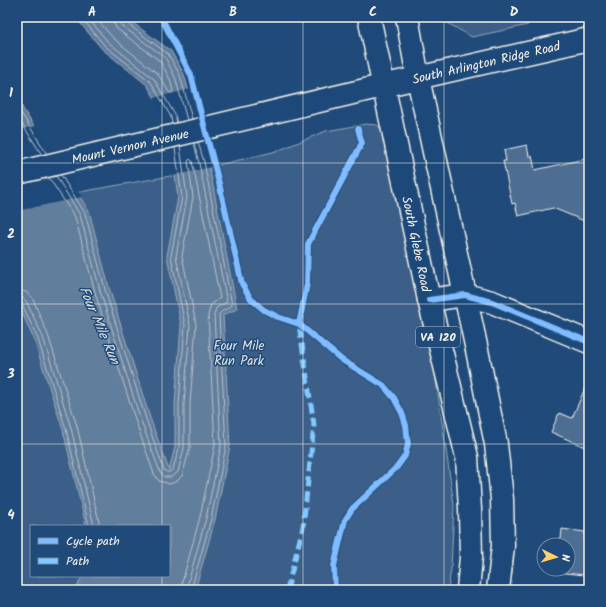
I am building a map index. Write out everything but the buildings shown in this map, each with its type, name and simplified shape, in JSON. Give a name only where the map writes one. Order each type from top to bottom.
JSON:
[{"type":"main road","name":"South Glebe Road","points":[[368,17],[429,300],[467,457],[471,557],[468,590]]},
{"type":"main road","name":"VA 120","points":[[407,17],[418,78],[496,444],[502,499],[503,546],[498,590]]},
{"type":"main road","name":"South Arlington Ridge Road","points":[[382,86],[589,39]]},
{"type":"main road","name":"Mount Vernon Avenue","points":[[17,172],[382,86]]},
{"type":"main road","points":[[429,300],[465,295],[492,302],[589,342]]},
{"type":"green space","points":[[437,17],[527,17],[528,25],[472,37]]},
{"type":"green space","name":"Four Mile Run Park","points":[[366,124],[377,125],[382,129],[435,374],[454,505],[451,569],[448,590],[17,590],[17,203],[176,175],[277,151],[326,131]]},
{"type":"water","name":"Four Mile Run","points":[[75,17],[125,17],[171,51],[184,74],[208,161],[237,309],[223,315],[230,446],[215,520],[195,590],[76,590],[82,577],[170,577],[170,525],[86,525],[63,430],[34,340],[17,301],[17,94],[23,109],[89,211],[110,291],[150,418],[169,470],[175,447],[175,404],[181,325],[167,256],[178,197],[167,119],[147,85],[102,49]]},
{"type":"pier","points":[[190,89],[211,167],[173,176],[165,120],[153,98]]},
{"type":"pier","points":[[36,126],[82,197],[17,211],[17,130]]},
{"type":"marked path","points":[[287,590],[303,527],[314,425],[299,324]]},
{"type":"cycle path","points":[[161,17],[191,75],[219,183],[242,284],[251,299],[264,310],[278,317],[299,324],[342,360],[383,385],[394,398],[402,413],[406,425],[408,444],[405,456],[397,467],[352,509],[345,520],[334,566],[335,590]]},
{"type":"cycle path","points":[[299,324],[307,284],[308,244],[362,143],[358,129]]},
{"type":"cycle path","points":[[429,300],[465,295],[492,302],[589,342]]}]
